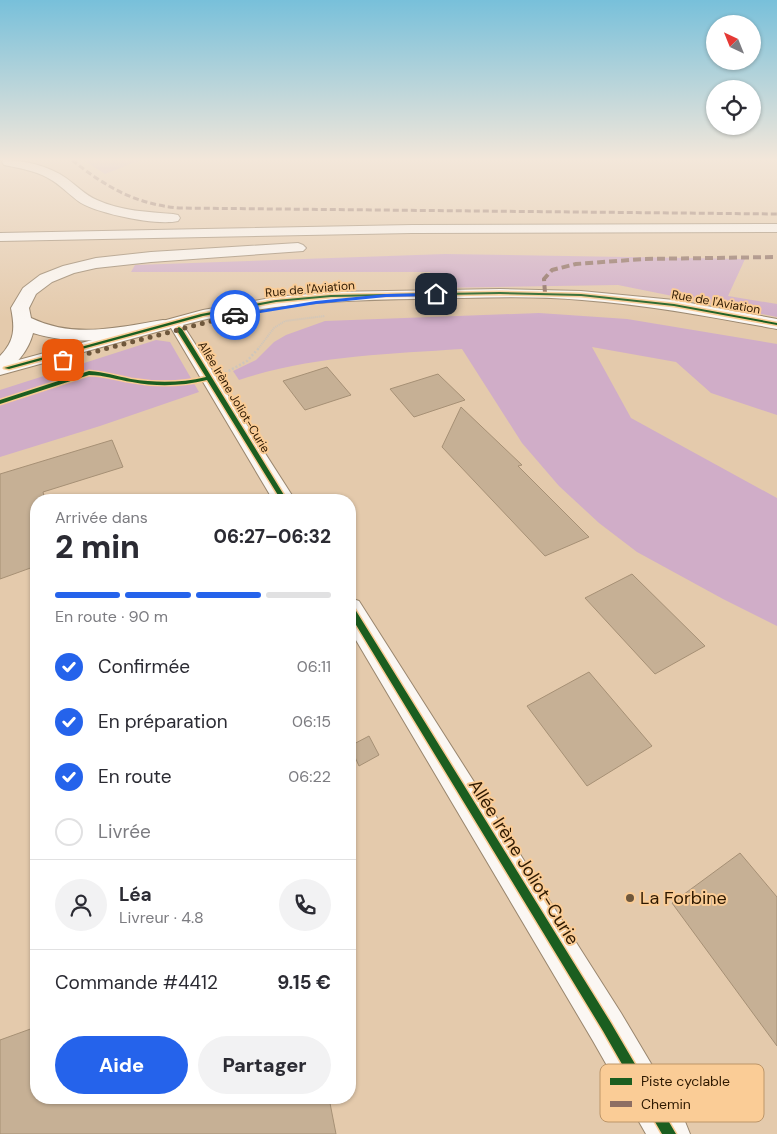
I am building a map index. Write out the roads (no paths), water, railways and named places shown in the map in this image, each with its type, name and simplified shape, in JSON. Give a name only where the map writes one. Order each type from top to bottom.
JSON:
[{"type":"highway","points":[[125,213],[192,220],[479,222],[580,227]]},
{"type":"highway","points":[[0,237],[181,232],[580,227],[777,228]]},
{"type":"highway","points":[[0,249],[416,241],[777,239]]},
{"type":"highway","points":[[338,246],[416,241]]},
{"type":"highway","points":[[0,366],[13,354],[21,342],[24,331],[20,308],[26,293],[47,278],[75,267],[118,260],[309,248]]},
{"type":"highway","points":[[23,321],[40,331],[68,336],[100,335],[171,327]]},
{"type":"street","name":"Rue de l'Aviation","points":[[0,378],[184,323],[204,315],[276,301],[331,296],[500,293],[580,295],[674,305],[777,324]]},
{"type":"street","name":"Rue de l'Aviation","points":[[0,370],[171,327],[270,309],[386,296]]},
{"type":"street","name":"Allée Irène Joliot-Curie","points":[[171,327],[208,378],[280,494]]},
{"type":"street","name":"Allée Irène Joliot-Curie","points":[[356,618],[628,1064]]},
{"type":"street","name":"Allée Irène Joliot-Curie","points":[[662,1122],[669,1134]]},
{"type":"place","name":"La Forbine","points":[[630,898]]}]
